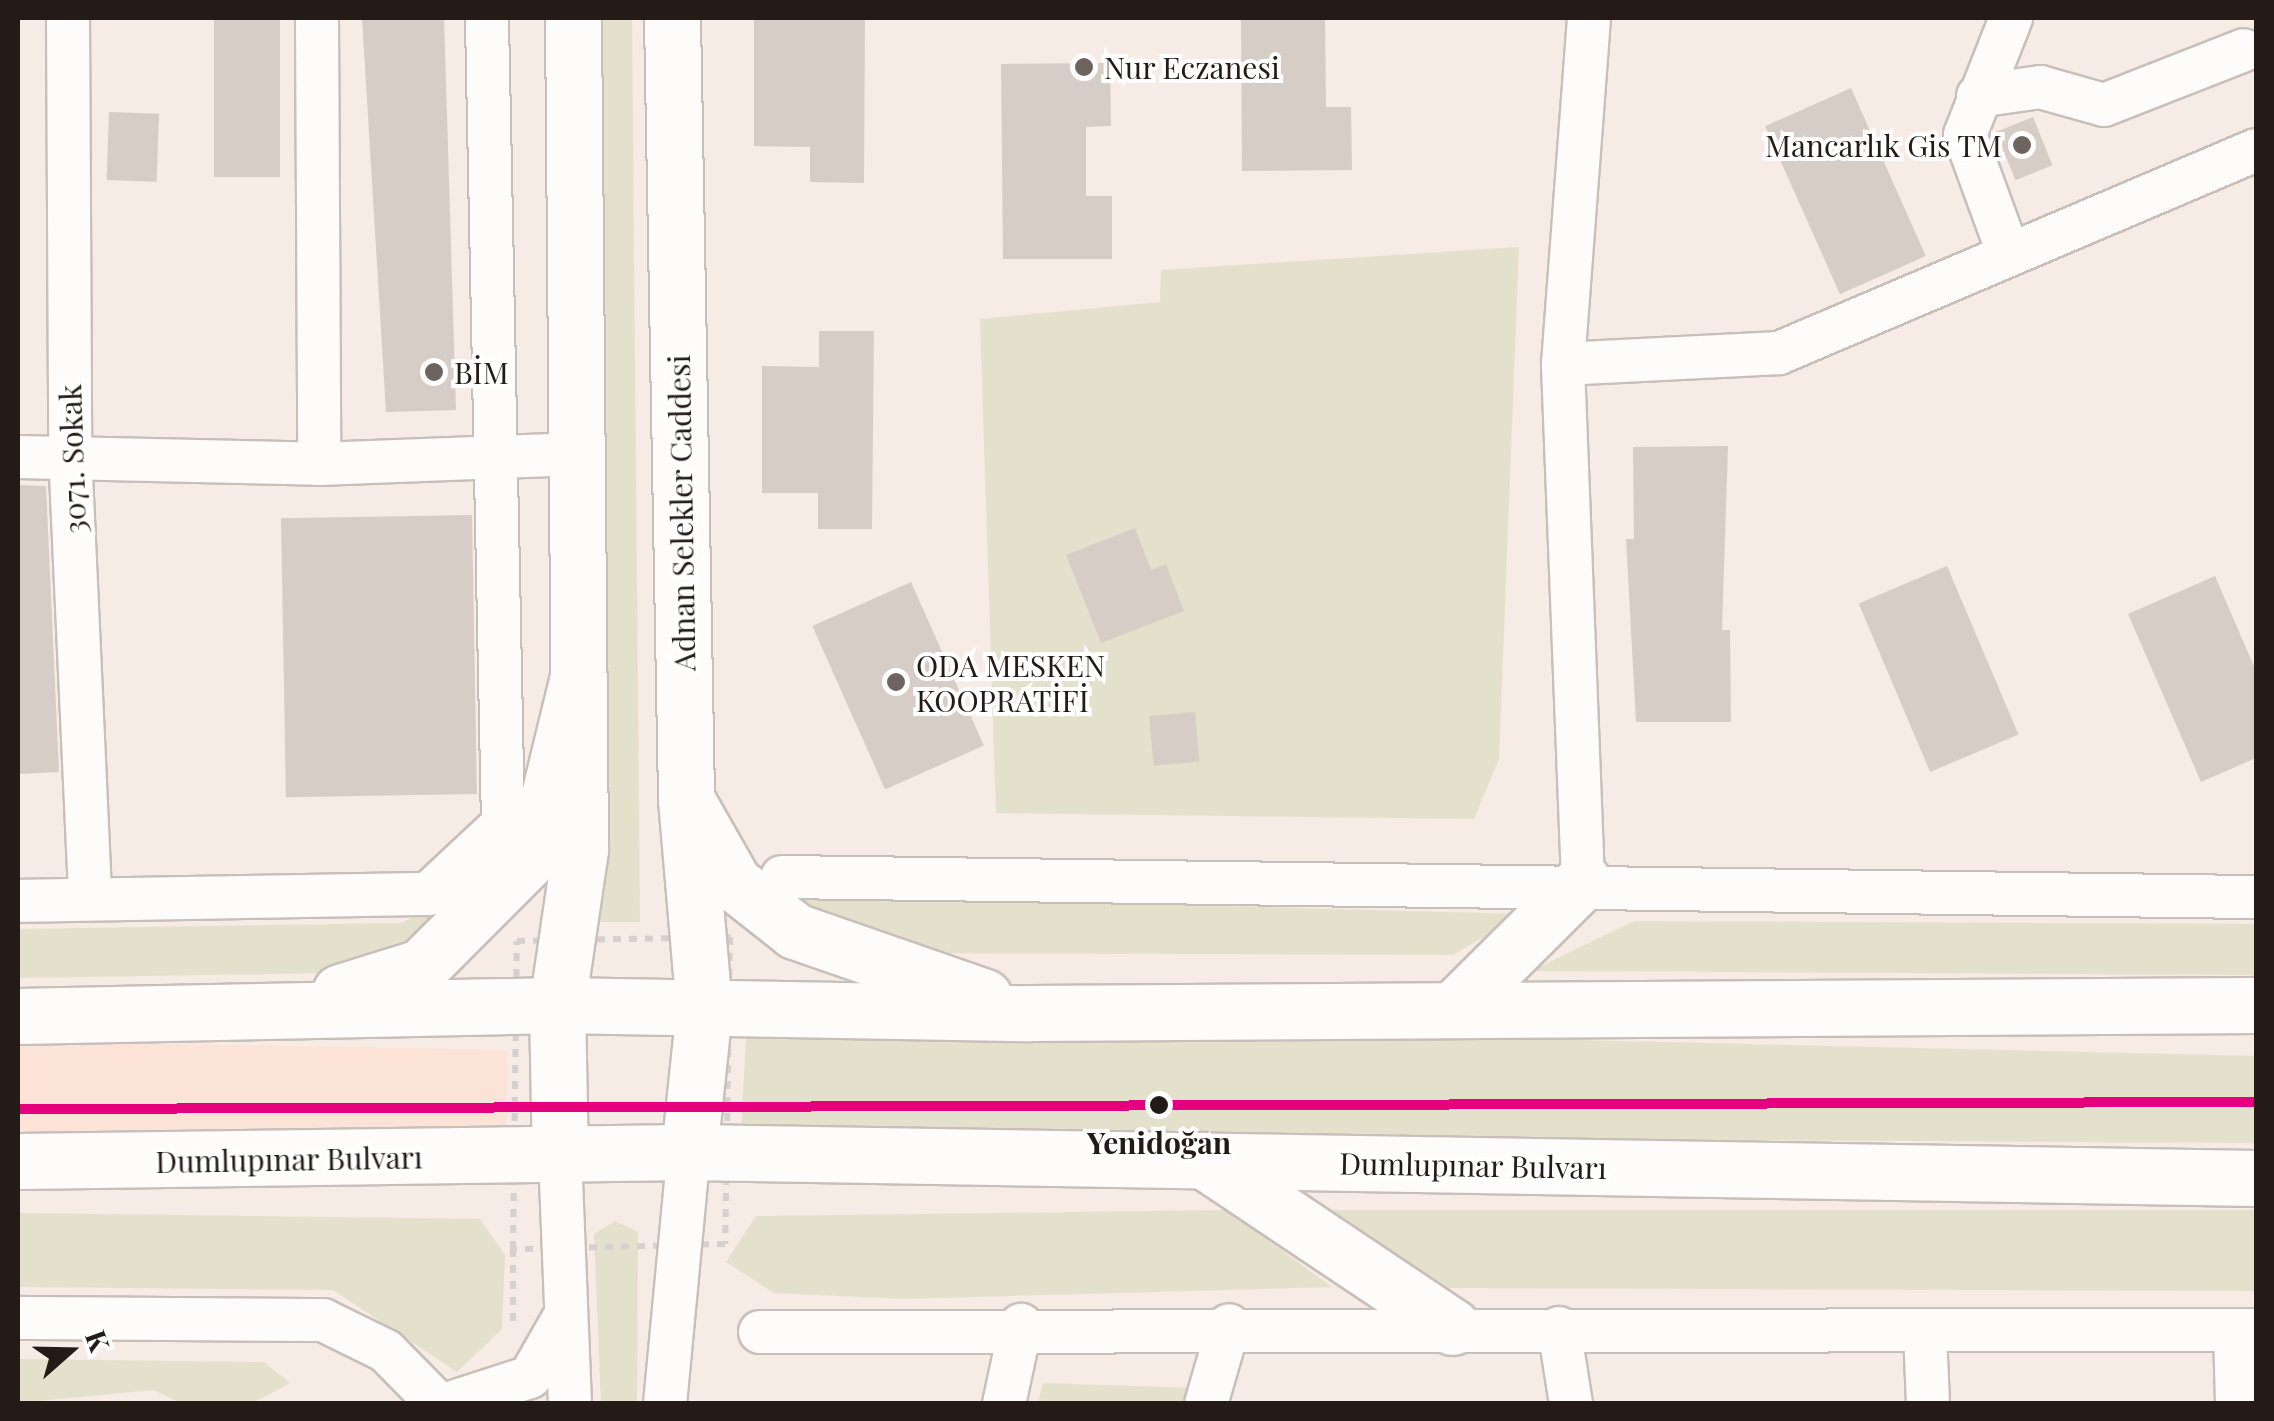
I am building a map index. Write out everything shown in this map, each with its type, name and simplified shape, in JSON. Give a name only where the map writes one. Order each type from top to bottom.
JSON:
[{"type":"main road","points":[[537,1156],[536,1006],[569,940],[580,850],[573,18]]},
{"type":"main road","name":"Adnan Selekler Caddesi","points":[[672,18],[686,799],[698,937],[717,1009]]},
{"type":"main road","points":[[282,1011],[421,966],[535,854],[578,678]]},
{"type":"main road","points":[[686,799],[734,884],[796,931],[1030,1013]]},
{"type":"main road","points":[[1458,1005],[1584,881]]},
{"type":"main road","points":[[18,1016],[536,1006],[1030,1013],[1458,1005],[2256,1006]]},
{"type":"main road","points":[[707,1152],[717,1009]]},
{"type":"main road","name":"Dumlupınar Bulvarı","points":[[18,1161],[707,1152],[2256,1178]]},
{"type":"main road","points":[[1204,1160],[1452,1327]]},
{"type":"street","name":"3071. Sokak","points":[[68,18],[70,452],[90,900]]},
{"type":"street","points":[[317,18],[319,464]]},
{"type":"street","points":[[18,901],[428,894],[503,824],[487,18]]},
{"type":"street","points":[[1584,881],[1563,364],[1588,18]]},
{"type":"street","points":[[2009,256],[1966,145],[1978,96],[2011,18]]},
{"type":"street","points":[[1978,96],[2040,87],[2104,106],[2244,50]]},
{"type":"street","points":[[1563,364],[1780,353],[2256,150]]},
{"type":"street","points":[[18,457],[70,452],[319,464],[578,454]]},
{"type":"street","points":[[782,876],[1584,881],[2256,896]]},
{"type":"street","points":[[665,1404],[679,1245],[707,1152]]},
{"type":"street","points":[[537,1156],[564,1247],[570,1404]]},
{"type":"street","points":[[447,1404],[530,1377],[566,1314]]},
{"type":"street","points":[[18,1318],[323,1320],[386,1351],[438,1404]]},
{"type":"street","points":[[1206,1404],[1229,1324]]},
{"type":"street","points":[[760,1332],[1229,1324],[1925,1332],[2246,1331],[2237,1404]]},
{"type":"street","points":[[1004,1404],[1021,1325]]},
{"type":"street","points":[[1559,1328],[1571,1404]]},
{"type":"street","points":[[1925,1332],[1928,1404]]},
{"type":"path","points":[[512,1248],[726,1244],[707,1152],[717,1009],[730,937],[517,940],[536,1006],[537,1156],[512,1248],[513,1342]]},
{"type":"shaded area","points":[[597,18],[632,18],[640,922],[599,922]]},
{"type":"shaded area","points":[[1519,247],[1499,759],[1474,819],[996,813],[980,319],[1160,302],[1161,270]]},
{"type":"shaded area","points":[[804,895],[1523,914],[1453,955],[899,953],[790,909]]},
{"type":"shaded area","points":[[448,901],[416,953],[336,973],[18,978],[18,929],[401,923]]},
{"type":"shaded area","points":[[1634,921],[2256,924],[2256,975],[1531,971]]},
{"type":"shaded area","points":[[1320,1034],[2256,1056],[2256,1143],[741,1134],[746,1036]]},
{"type":"shaded area","points":[[18,1041],[507,1050],[506,1130],[18,1137]]},
{"type":"shaded area","points":[[1227,1210],[1332,1287],[904,1299],[774,1293],[726,1262],[756,1216]]},
{"type":"shaded area","points":[[1312,1210],[2256,1210],[2256,1291],[1435,1288]]},
{"type":"shaded area","points":[[18,1213],[480,1219],[505,1255],[502,1329],[457,1372],[333,1290],[18,1287]]},
{"type":"shaded area","points":[[615,1221],[638,1232],[637,1403],[601,1403],[594,1234]]},
{"type":"shaded area","points":[[18,1359],[264,1362],[290,1383],[253,1403],[181,1403],[153,1390],[18,1403]]},
{"type":"shaded area","points":[[1043,1383],[1194,1388],[1190,1403],[1038,1404]]},
{"type":"building","points":[[214,18],[280,18],[280,177],[214,177]]},
{"type":"building","points":[[362,18],[444,18],[456,410],[386,412]]},
{"type":"building","points":[[865,18],[864,183],[810,182],[810,147],[754,146],[754,19]]},
{"type":"building","points":[[1241,18],[1325,18],[1326,107],[1351,107],[1352,170],[1242,171]]},
{"type":"building","points":[[1110,63],[1111,126],[1086,127],[1086,196],[1112,196],[1112,259],[1003,259],[1001,64]]},
{"type":"building","points":[[1851,88],[1926,256],[1840,294],[1765,126]]},
{"type":"building","points":[[109,112],[159,114],[157,182],[107,180]]},
{"type":"building","name":"Mancarlık Gis TM","points":[[2033,117],[2052,165],[2015,180],[1996,132]]},
{"type":"building","points":[[819,331],[874,331],[872,529],[818,529],[818,493],[762,493],[762,366],[819,367]]},
{"type":"building","points":[[1728,446],[1722,630],[1730,630],[1731,722],[1636,722],[1626,539],[1634,539],[1633,447]]},
{"type":"building","points":[[18,485],[46,486],[59,772],[18,774]]},
{"type":"building","points":[[472,515],[477,794],[286,797],[281,518]]},
{"type":"building","points":[[1135,528],[1151,570],[1166,564],[1184,611],[1101,643],[1066,555]]},
{"type":"building","points":[[1947,566],[2019,734],[1930,772],[1859,604]]},
{"type":"building","points":[[2215,576],[2256,671],[2256,758],[2201,782],[2128,614]]},
{"type":"building","name":"ODA MESKEN KOOPRATİFİ","points":[[911,582],[984,746],[885,789],[812,626]]},
{"type":"building","points":[[1195,712],[1199,762],[1154,766],[1149,716]]},
{"type":"transit line","points":[[18,1109],[2256,1102]]},
{"type":"place","name":"Nur Eczanesi","points":[[1084,67]]},
{"type":"place","name":"Mancarlık Gis TM","points":[[2022,145]]},
{"type":"place","name":"BİM","points":[[434,372]]},
{"type":"place","name":"ODA MESKEN KOOPRATİFİ","points":[[896,682]]},
{"type":"place","name":"Yenidoğan","points":[[1159,1105]]}]
